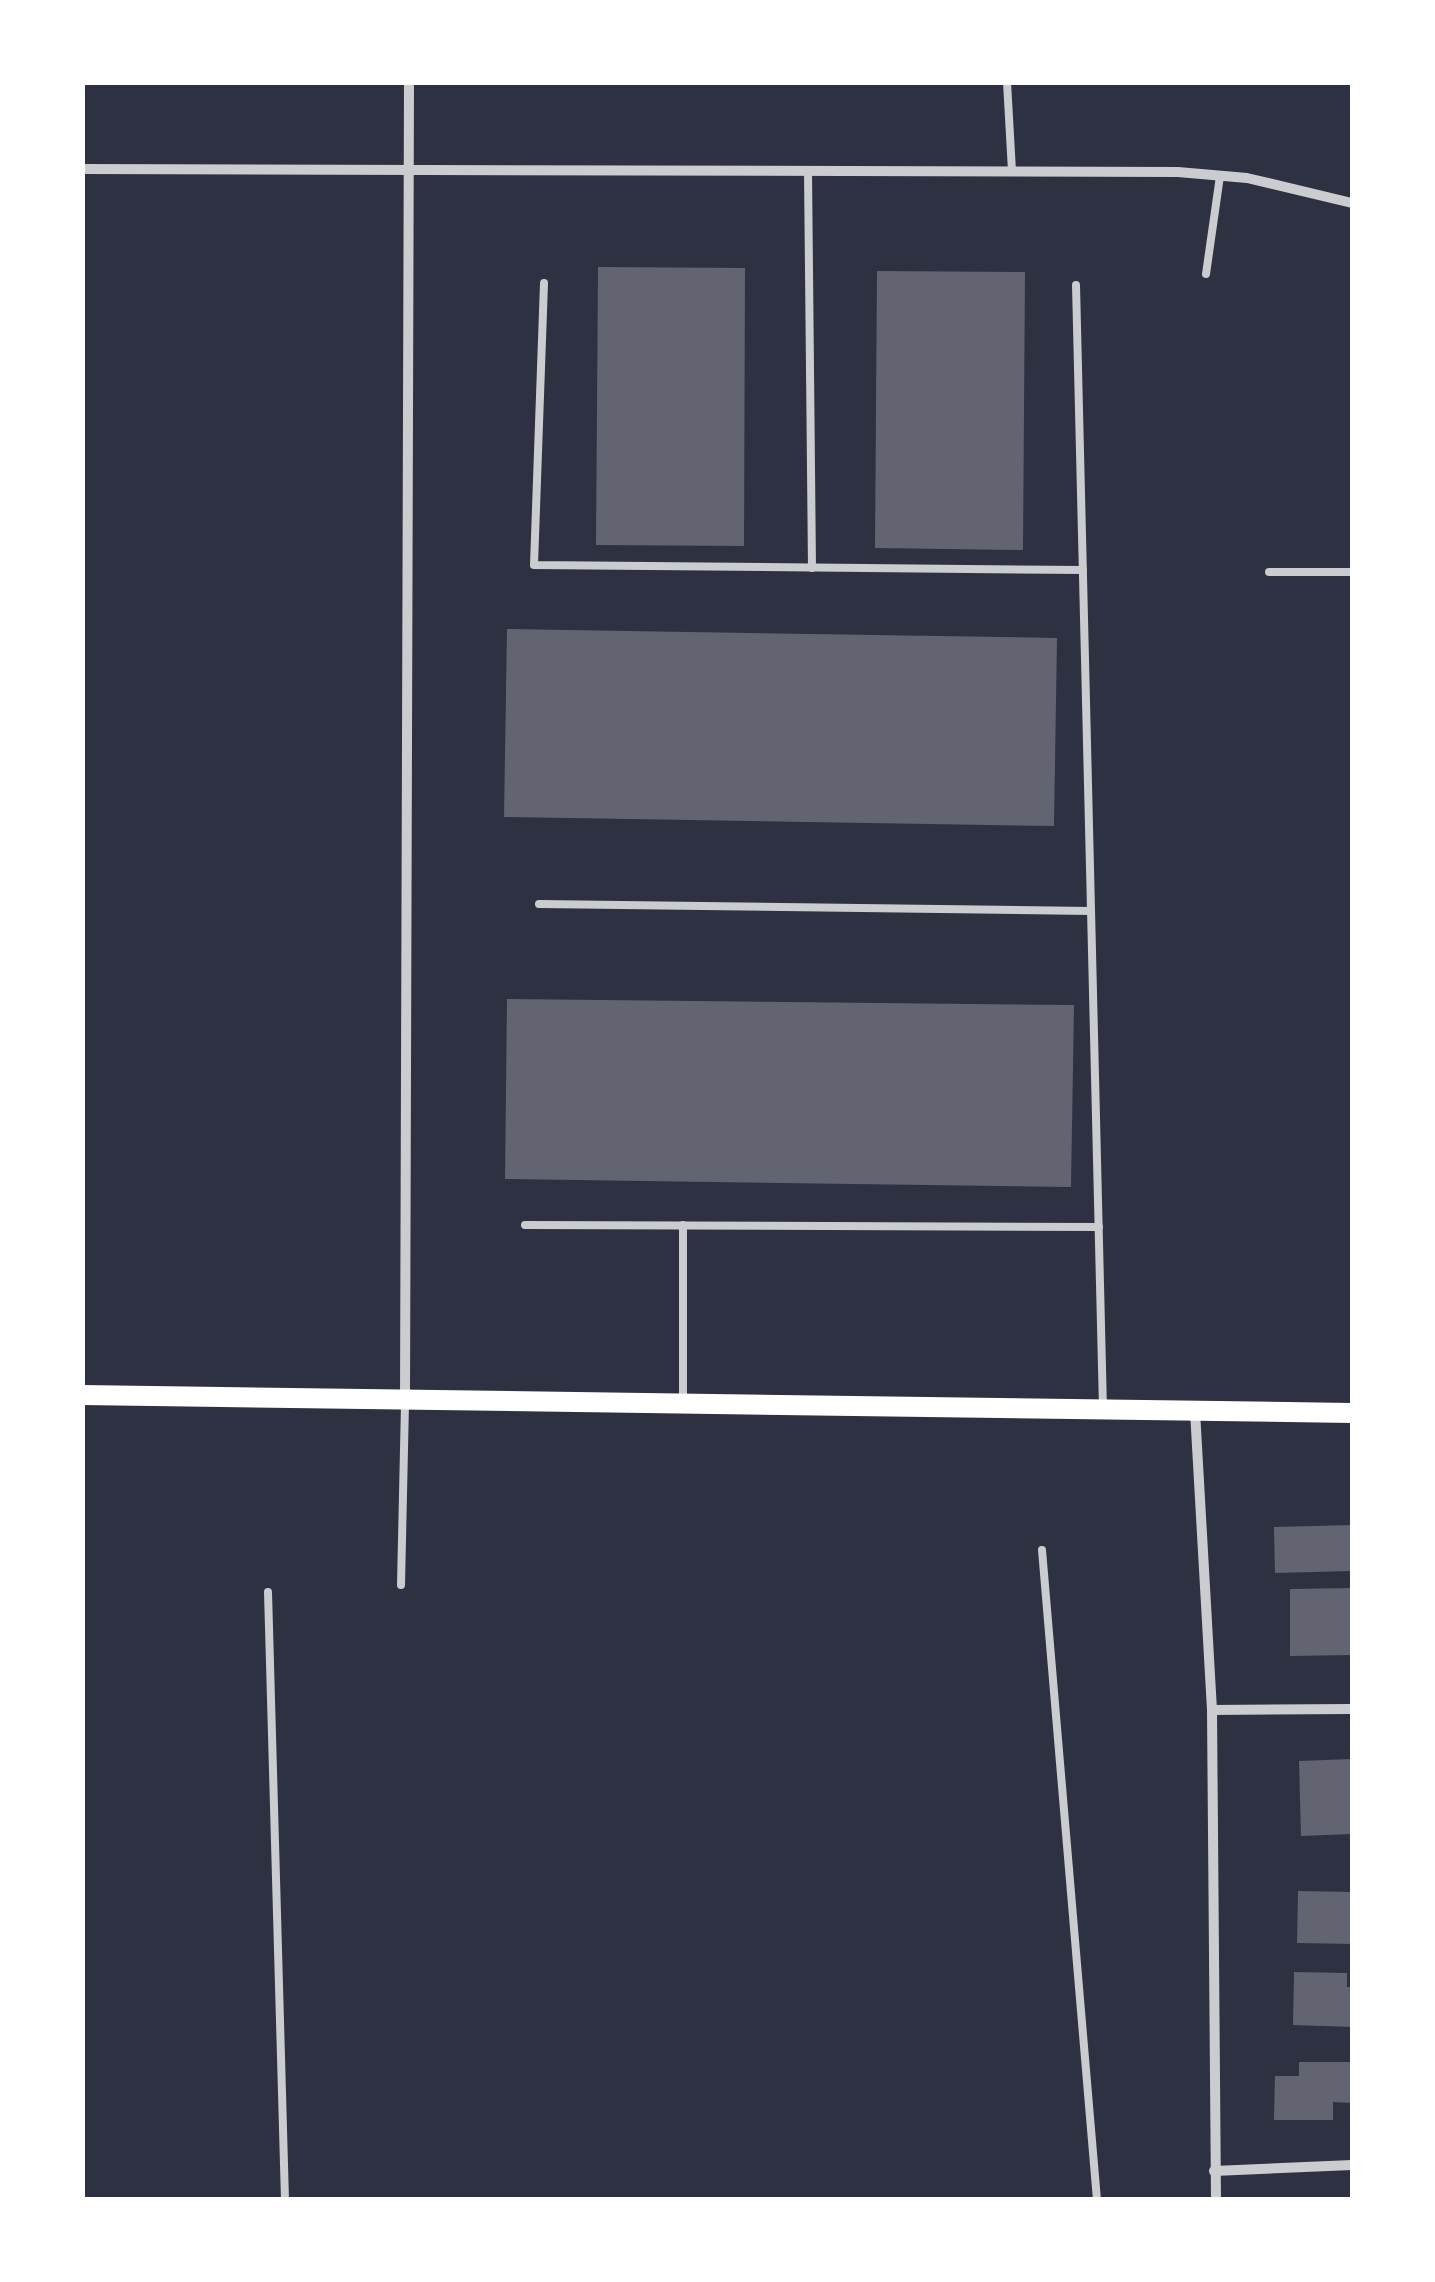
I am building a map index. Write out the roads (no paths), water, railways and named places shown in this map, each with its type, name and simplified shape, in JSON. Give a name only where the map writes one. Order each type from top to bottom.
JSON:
[{"type":"main road","points":[[82,1395],[1352,1413]]},
{"type":"street","points":[[405,1399],[409,82]]},
{"type":"street","points":[[82,169],[1012,171],[1220,176],[1352,203]]},
{"type":"street","points":[[1195,1411],[1212,1710],[1217,1912],[1216,2200]]},
{"type":"street","points":[[1212,1710],[1352,1709]]},
{"type":"street","points":[[1214,2170],[1352,2166]]},
{"type":"lane","points":[[1006,82],[1012,171]]},
{"type":"lane","points":[[808,171],[812,568]]},
{"type":"lane","points":[[1206,274],[1220,176]]},
{"type":"lane","points":[[544,284],[534,565],[1083,570]]},
{"type":"lane","points":[[1076,285],[1104,1408]]},
{"type":"lane","points":[[1269,572],[1352,572]]},
{"type":"lane","points":[[540,904],[1091,911]]},
{"type":"lane","points":[[525,1225],[1099,1227]]},
{"type":"lane","points":[[683,1225],[683,1403]]},
{"type":"lane","points":[[401,1584],[405,1399]]},
{"type":"lane","points":[[1042,1550],[1097,2200]]},
{"type":"lane","points":[[268,1592],[286,2200]]}]
